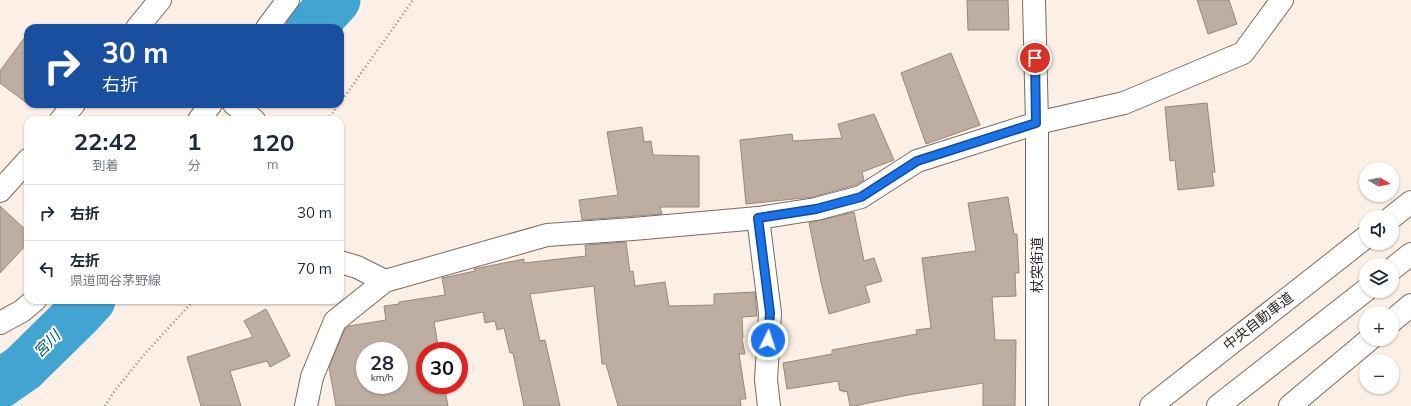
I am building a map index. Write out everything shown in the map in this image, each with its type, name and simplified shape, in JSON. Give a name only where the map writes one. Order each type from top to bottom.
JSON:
[{"type":"main road","points":[[139,24],[160,0]]},
{"type":"main road","points":[[270,24],[288,0]]},
{"type":"main road","name":"杖突街道","points":[[1034,0],[1037,406]]},
{"type":"main road","points":[[306,406],[312,377],[335,321],[385,281],[547,235],[758,218],[816,209],[861,197],[917,161],[1036,123],[1124,104],[1243,53],[1282,0]]},
{"type":"main road","points":[[64,116],[71,108]]},
{"type":"main road","points":[[239,108],[249,116]]},
{"type":"main road","points":[[0,191],[24,164]]},
{"type":"main road","points":[[1399,211],[1411,202]]},
{"type":"main road","points":[[758,218],[770,313],[766,380],[769,406]]},
{"type":"main road","name":"中央自動車道","points":[[1151,406],[1359,243]]},
{"type":"main road","points":[[1399,263],[1411,254]]},
{"type":"main road","points":[[344,263],[357,267],[385,281]]},
{"type":"main road","points":[[1218,406],[1359,295]]},
{"type":"main road","points":[[0,323],[22,311],[30,304]]},
{"type":"main road","points":[[1399,315],[1411,305]]},
{"type":"main road","points":[[1290,406],[1362,346]]},
{"type":"path","points":[[344,96],[413,0]]},
{"type":"path","points":[[105,406],[113,393],[142,357],[190,304]]},
{"type":"building","points":[[967,0],[1008,0],[1009,30],[968,30]]},
{"type":"building","points":[[1197,0],[1229,0],[1237,24],[1208,34]]},
{"type":"building","points":[[24,38],[24,101],[0,83],[0,71]]},
{"type":"building","points":[[951,53],[980,125],[926,144],[901,73]]},
{"type":"building","points":[[1207,103],[1215,172],[1212,172],[1214,186],[1178,190],[1175,160],[1170,161],[1165,107]]},
{"type":"building","points":[[874,114],[894,160],[862,172],[864,180],[856,185],[813,197],[746,204],[740,140],[792,134],[793,141],[842,138],[838,124]]},
{"type":"building","points":[[642,127],[644,142],[651,141],[653,155],[699,156],[699,207],[660,207],[662,214],[582,220],[579,200],[618,195],[607,132]]},
{"type":"building","points":[[1008,197],[1014,234],[1017,234],[1019,273],[1015,273],[1016,296],[992,297],[995,340],[1016,340],[1015,406],[983,406],[983,383],[908,395],[854,406],[850,406],[847,391],[840,391],[838,381],[787,389],[783,363],[832,354],[832,350],[917,334],[916,330],[931,328],[922,258],[976,251],[968,203]]},
{"type":"building","points":[[0,206],[24,228],[24,247],[0,273]]},
{"type":"building","points":[[854,212],[864,261],[874,258],[882,281],[865,286],[870,302],[829,314],[809,223]]},
{"type":"building","points":[[626,242],[630,272],[633,271],[635,286],[665,282],[669,306],[714,305],[714,294],[755,292],[757,316],[742,317],[742,339],[745,354],[739,354],[746,399],[740,399],[741,406],[618,406],[606,364],[602,364],[594,286],[530,294],[540,341],[545,340],[560,406],[524,406],[513,353],[510,353],[504,328],[497,330],[495,321],[485,323],[483,312],[434,322],[437,342],[416,342],[416,394],[446,394],[448,406],[336,406],[329,367],[345,329],[349,326],[386,320],[384,306],[399,304],[399,302],[445,295],[442,278],[475,271],[474,269],[524,259],[524,263],[586,256],[585,245]]},
{"type":"building","points":[[266,309],[290,356],[270,367],[267,361],[230,371],[241,406],[201,406],[187,357],[253,337],[244,321]]},
{"type":"waterway","name":"宮川","points":[[314,24],[336,0]]},
{"type":"waterway","name":"宮川","points":[[0,384],[23,368],[87,304]]},
{"type":"route","points":[[768,340],[770,313],[758,218],[816,209],[861,197],[917,161],[1036,123],[1035,58]]}]
